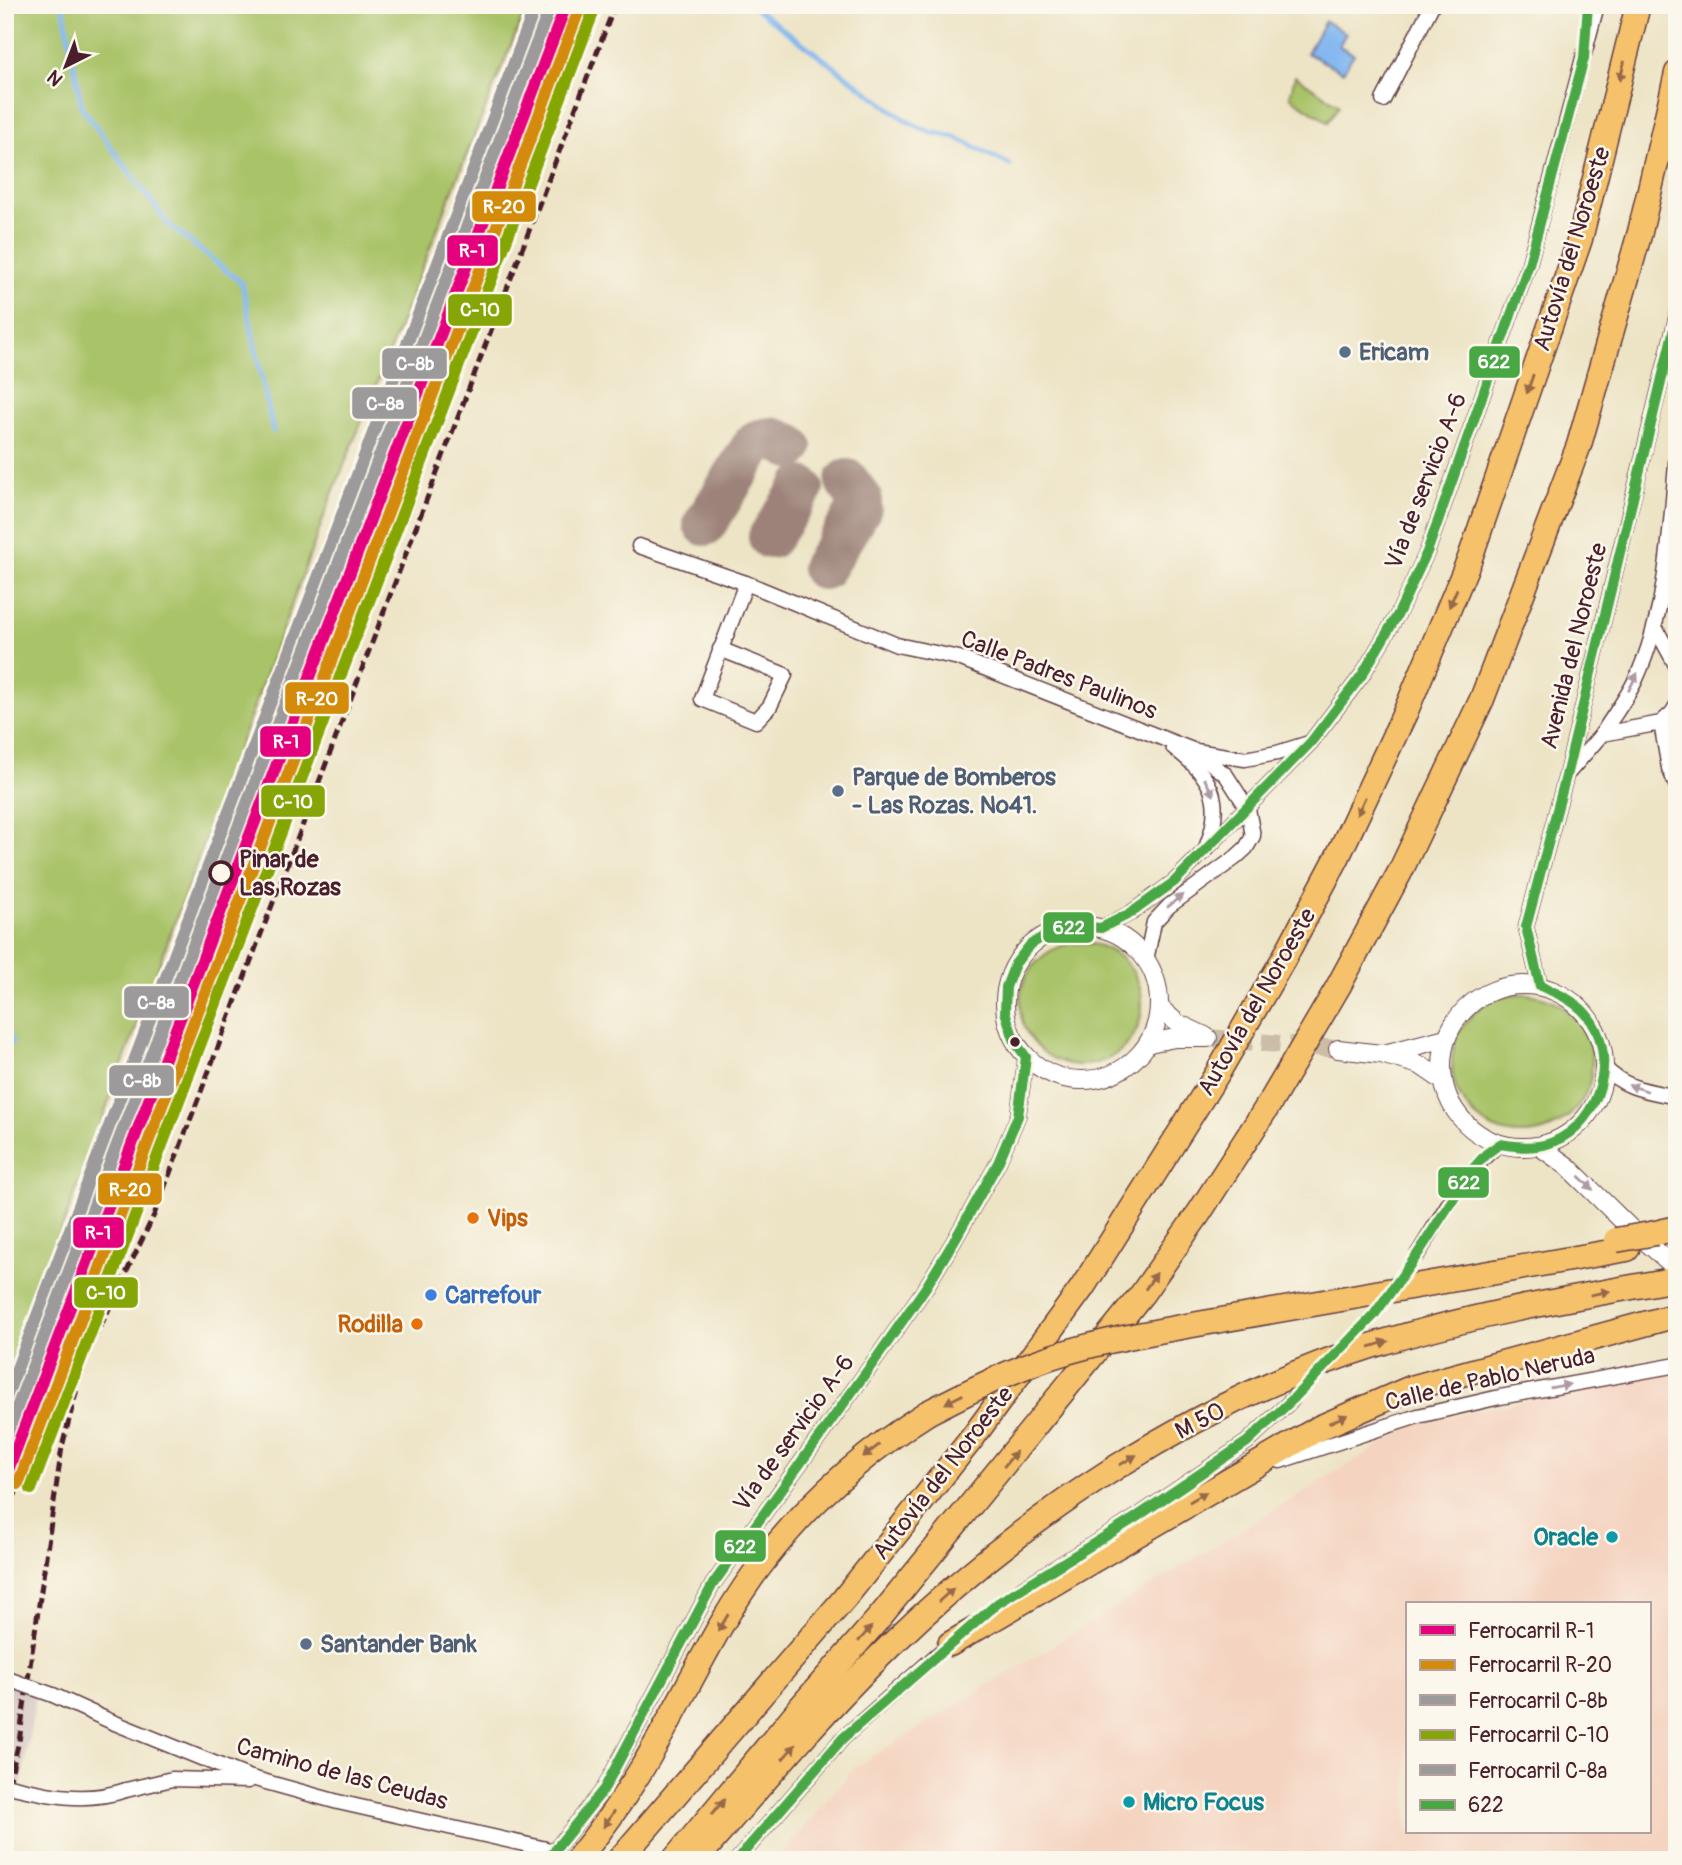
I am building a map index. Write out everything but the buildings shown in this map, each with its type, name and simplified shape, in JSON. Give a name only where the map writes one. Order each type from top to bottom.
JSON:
[{"type":"highway","name":"Autovía del Noroeste","points":[[619,1860],[845,1599],[973,1437],[1089,1276],[1217,1073],[1283,960],[1337,858],[1405,713],[1470,558],[1580,239],[1638,5]]},
{"type":"highway","name":"Autovía del Noroeste","points":[[674,1860],[905,1587],[1142,1293],[1199,1213],[1271,1101],[1338,987],[1400,872],[1482,699],[1579,446],[1640,232],[1677,73]]},
{"type":"highway","points":[[560,1857],[605,1825],[640,1772],[726,1618],[765,1558],[819,1497],[865,1455],[927,1413],[987,1382],[1035,1363],[1101,1343],[1669,1236]]},
{"type":"highway","name":"M 50","points":[[696,1860],[810,1728],[891,1646],[1000,1549],[1093,1481],[1133,1457],[1294,1374],[1377,1344],[1486,1316],[1672,1277]]},
{"type":"highway","points":[[950,1644],[1319,1428],[1411,1388],[1677,1315]]},
{"type":"street","points":[[1383,100],[1432,5]]},
{"type":"street","name":"Vía de servicio A-6","points":[[1101,928],[1131,913],[1174,882],[1311,743],[1362,675],[1398,614],[1427,552],[1529,264],[1597,5]]},
{"type":"street","name":"Avenida del Noroeste","points":[[1540,986],[1526,927],[1566,776],[1677,315]]},
{"type":"street","points":[[1566,776],[1602,734],[1635,680],[1655,626],[1666,570],[1677,453]]},
{"type":"street","name":"Calle Padres Paulinos","points":[[639,546],[746,583],[897,645],[959,658],[1195,751],[1245,759],[1311,743]]},
{"type":"street","points":[[720,649],[785,675],[770,706],[756,721],[702,699],[720,649],[746,583]]},
{"type":"street","points":[[1655,626],[1677,667]]},
{"type":"street","points":[[1602,734],[1661,723],[1677,705]]},
{"type":"street","points":[[1661,723],[1669,768],[1677,787]]},
{"type":"street","name":"Calle Padres Paulinos","points":[[1164,740],[1193,762],[1214,794],[1216,822],[1205,850]]},
{"type":"street","name":"Calle Padres Paulinos","points":[[1195,751],[1226,775],[1248,809]]},
{"type":"street","points":[[1146,960],[1154,922],[1169,906],[1246,848],[1253,836],[1248,809]]},
{"type":"street","points":[[1076,926],[1101,928],[1126,940],[1146,960],[1156,982],[1159,1007],[1154,1031],[1149,1043],[1136,1059],[1120,1070],[1101,1078],[1081,1080],[1061,1077],[1042,1069],[1027,1057],[1015,1042],[1005,1012],[1006,987],[1015,964],[1031,945],[1052,931],[1076,926]]},
{"type":"street","points":[[1517,984],[1540,986],[1567,997],[1587,1016],[1600,1040],[1604,1067],[1598,1098],[1586,1117],[1568,1133],[1539,1146],[1500,1144],[1479,1135],[1462,1120],[1450,1101],[1442,1080],[1441,1059],[1446,1038],[1457,1017],[1473,1000],[1494,989],[1517,984]]},
{"type":"street","points":[[1149,1043],[1175,1038],[1208,1038],[1177,1023],[1159,1007]]},
{"type":"street","points":[[1381,1054],[1446,1038]]},
{"type":"street","points":[[1338,1049],[1381,1054],[1420,1065],[1442,1080]]},
{"type":"street","name":"Vía de servicio A-6","points":[[560,1857],[604,1789],[713,1584],[906,1317],[954,1241],[998,1163],[1018,1116],[1027,1057]]},
{"type":"street","points":[[1604,1067],[1615,1079],[1637,1089],[1677,1097]]},
{"type":"street","points":[[1417,1255],[1471,1171],[1486,1154],[1500,1144]]},
{"type":"street","points":[[1539,1146],[1567,1166],[1628,1226],[1672,1277]]},
{"type":"street","name":"Calle de Pablo Neruda","points":[[1235,1476],[1418,1416],[1500,1397],[1677,1365]]},
{"type":"street","points":[[737,1860],[843,1738],[998,1603],[1135,1518],[1247,1442],[1293,1399]]},
{"type":"street","name":"Camino de las Ceudas","points":[[5,1678],[263,1781],[560,1857]]},
{"type":"street","points":[[5,1785],[83,1799],[108,1796],[172,1779],[263,1781]]},
{"type":"shaded area","points":[[1677,1370],[1677,1860],[776,1860],[855,1767],[1416,1423]]},
{"type":"shaded area","points":[[5,1684],[36,1695],[22,1780],[5,1828]]},
{"type":"green space","points":[[5,5],[528,5],[333,492],[5,1384]]},
{"type":"green space","points":[[1295,76],[1339,105],[1328,122],[1290,97]]},
{"type":"green space","points":[[1081,943],[1104,948],[1124,961],[1137,981],[1142,1004],[1137,1027],[1124,1047],[1104,1060],[1081,1065],[1058,1060],[1038,1047],[1025,1027],[1020,1004],[1025,981],[1038,961],[1058,948]]},
{"type":"green space","points":[[1522,994],[1549,1000],[1571,1015],[1586,1037],[1592,1064],[1586,1091],[1571,1113],[1549,1128],[1522,1134],[1495,1128],[1473,1113],[1458,1091],[1452,1064],[1458,1037],[1473,1015],[1495,1000]]},
{"type":"water","points":[[1325,21],[1346,33],[1339,46],[1354,54],[1343,72],[1307,53]]},
{"type":"waterway","points":[[63,5],[82,108],[169,225],[242,283],[273,431]]},
{"type":"waterway","points":[[751,5],[907,121],[930,132],[955,137],[1010,165]]},
{"type":"waterway","points":[[5,1023],[12,1043]]},
{"type":"taxiway","points":[[705,524],[754,445],[764,440],[773,440],[791,447]]},
{"type":"taxiway","points":[[823,568],[860,508],[860,499],[847,481]]},
{"type":"taxiway","points":[[770,537],[802,488]]},
{"type":"tunnel","points":[[1208,1038],[1338,1049]]},
{"type":"tunnel","points":[[1337,1353],[1374,1315],[1417,1255]]},
{"type":"tunnel","points":[[1293,1399],[1323,1367]]},
{"type":"railway","points":[[5,1391],[533,5]]},
{"type":"railway","points":[[5,1514],[154,1215],[615,5]]},
{"type":"railway","points":[[5,1447],[30,1352]]},
{"type":"railway","points":[[5,1799],[19,1741],[62,1447],[77,1389]]},
{"type":"rail line","name":"C-8a","points":[[5,1400],[536,5]]},
{"type":"rail line","name":"C-8b","points":[[5,1439],[551,5]]},
{"type":"rail line","name":"R-1","points":[[5,1478],[566,5]]},
{"type":"rail line","name":"R-20","points":[[18,1484],[579,10]]},
{"type":"rail line","name":"C-10","points":[[31,1489],[592,15]]},
{"type":"transit line","name":"622","points":[[547,1860],[604,1789],[713,1584],[926,1287],[998,1163],[1018,1116],[1026,1057],[1015,1042],[1005,1012],[1006,987],[1015,964],[1030,945],[1052,931],[1076,926],[1101,928],[1131,913],[1174,882],[1311,742],[1362,675],[1398,614],[1427,552],[1529,264],[1584,58],[1588,5]]},
{"type":"transit line","name":"622","points":[[737,1860],[843,1738],[998,1603],[1135,1518],[1247,1442],[1293,1399],[1374,1315],[1417,1255],[1471,1171],[1486,1154],[1500,1144],[1520,1147],[1553,1142],[1570,1133],[1594,1103],[1603,1067],[1602,1048],[1596,1030],[1586,1014],[1576,1005],[1540,986],[1526,927],[1566,776],[1677,316]]},
{"type":"place","name":"Ericam","points":[[1345,352]]},
{"type":"place","name":"Parque de Bomberos - Las Rozas. Nº41.","points":[[838,791]]},
{"type":"place","name":"Pinar de Las Rozas","points":[[221,873]]},
{"type":"place","name":"Vips","points":[[473,1218]]},
{"type":"place","name":"Carrefour","points":[[431,1295]]},
{"type":"place","name":"Rodilla","points":[[417,1324]]},
{"type":"place","name":"Oracle","points":[[1612,1537]]},
{"type":"place","name":"Santander Bank","points":[[306,1644]]},
{"type":"place","name":"Micro Focus","points":[[1129,1802]]}]
